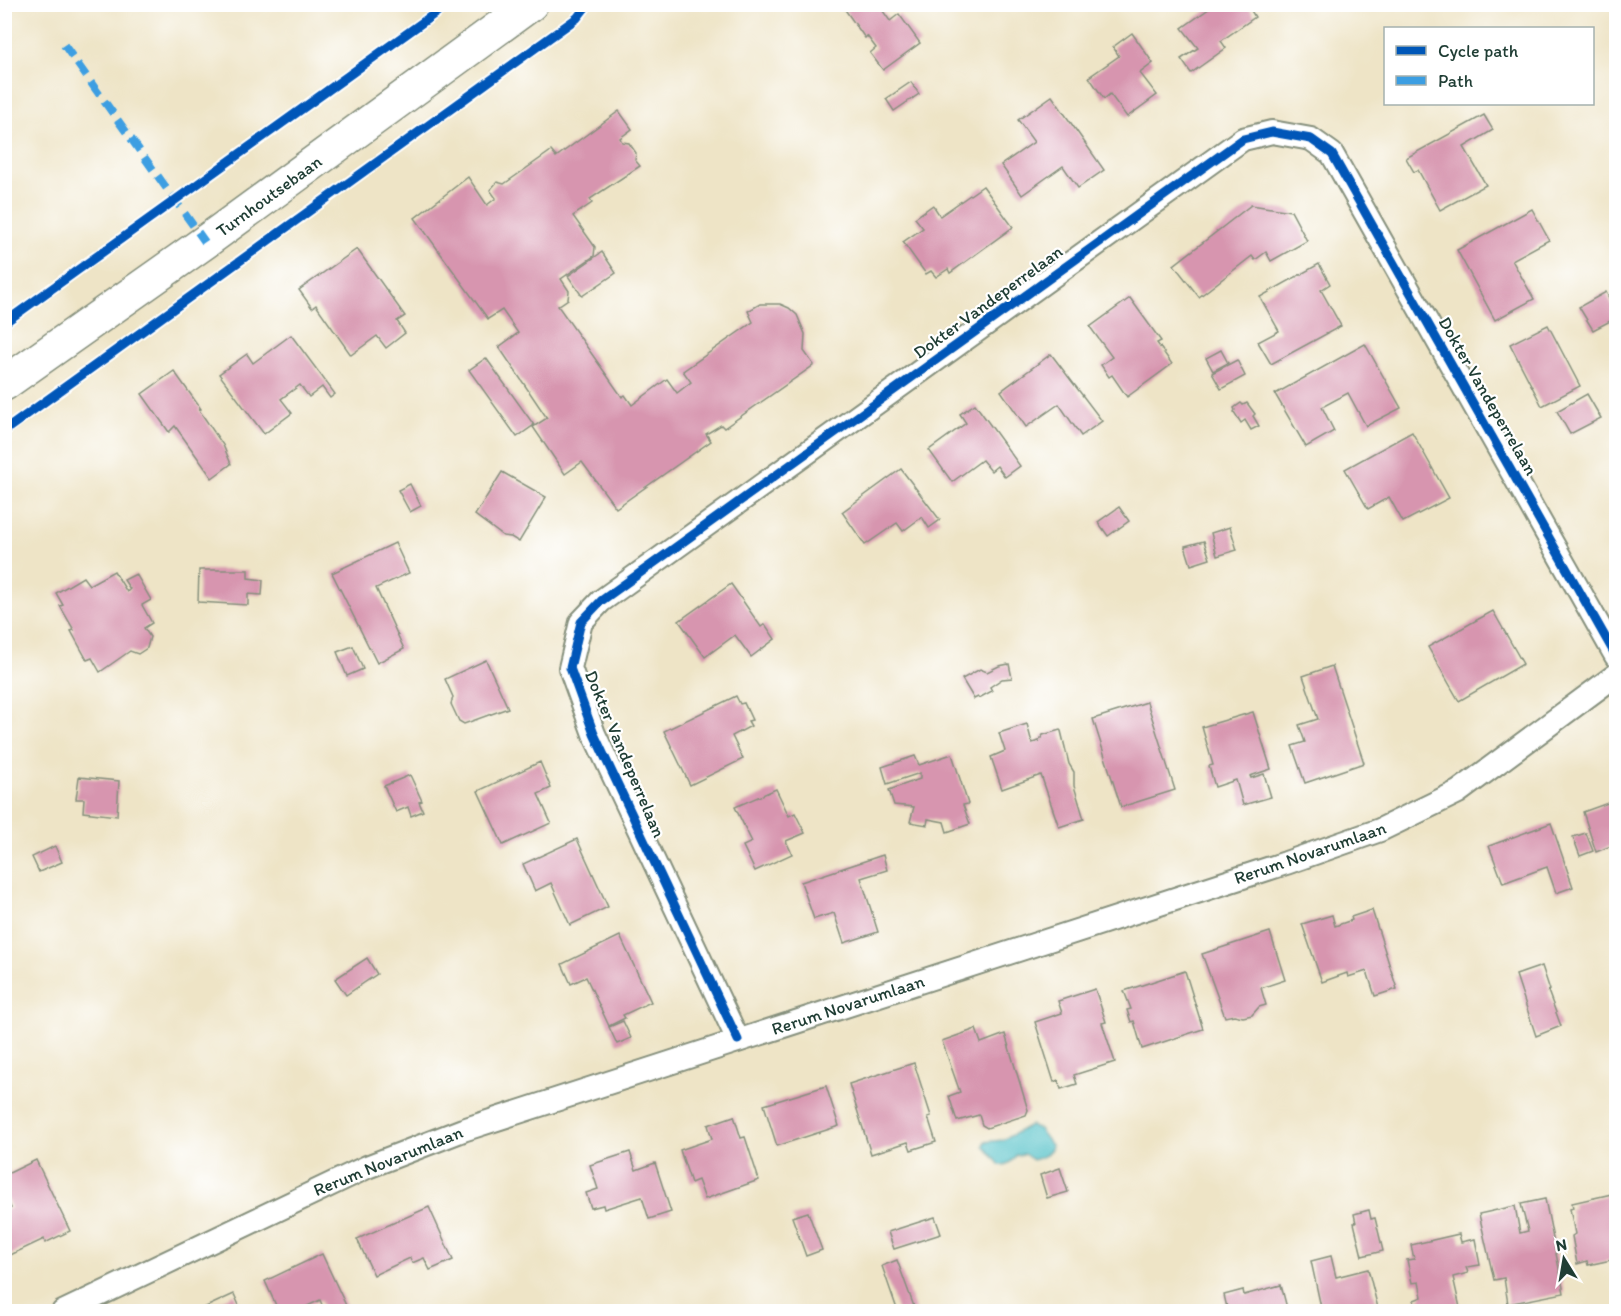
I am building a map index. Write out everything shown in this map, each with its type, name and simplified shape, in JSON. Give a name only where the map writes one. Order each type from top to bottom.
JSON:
[{"type":"main road","name":"Turnhoutsebaan","points":[[4,384],[205,242],[531,4]]},
{"type":"street","name":"Dokter Vandeperrelaan","points":[[738,1040],[594,734],[570,668],[581,622],[601,601],[1242,139],[1272,132],[1311,139],[1332,154],[1617,656]]},
{"type":"street","name":"Rerum Novarumlaan","points":[[63,1311],[367,1167],[463,1130],[1286,863],[1380,830],[1458,792],[1617,675]]},
{"type":"water","points":[[1030,1125],[1039,1129],[1051,1145],[1051,1149],[1044,1156],[1033,1160],[1024,1154],[1016,1155],[1010,1163],[1000,1165],[984,1146],[985,1142],[1003,1140]]},
{"type":"building","points":[[841,4],[878,4],[890,21],[899,14],[920,43],[883,70],[870,53],[876,48],[867,36],[865,38]]},
{"type":"building","points":[[1208,4],[1247,4],[1255,17],[1221,41],[1226,48],[1191,73],[1181,59],[1198,48],[1182,28],[1210,8]]},
{"type":"building","points":[[1132,33],[1153,63],[1140,73],[1157,95],[1127,117],[1110,94],[1104,99],[1089,77],[1119,56],[1113,47]]},
{"type":"building","points":[[911,82],[919,94],[894,111],[886,99]]},
{"type":"building","points":[[1052,96],[1104,170],[1078,188],[1063,166],[1022,195],[1001,165],[1034,142],[1018,120]]},
{"type":"building","points":[[619,111],[632,129],[620,138],[622,142],[629,143],[636,153],[635,160],[640,166],[590,199],[592,203],[573,216],[595,247],[594,256],[561,279],[569,291],[568,299],[558,306],[622,397],[625,395],[632,405],[667,379],[677,393],[691,382],[683,371],[753,322],[748,311],[760,304],[780,304],[797,315],[805,334],[804,351],[814,365],[724,428],[721,425],[706,434],[711,441],[616,508],[582,462],[565,474],[533,427],[547,418],[499,347],[518,333],[502,310],[488,319],[415,218],[468,177],[487,205],[496,198],[490,190],[497,182],[504,184],[551,151],[556,157]]},
{"type":"building","points":[[1484,115],[1493,130],[1464,147],[1486,185],[1440,210],[1418,170],[1414,172],[1406,158]]},
{"type":"building","points":[[983,186],[1013,227],[950,273],[948,269],[936,277],[931,271],[926,274],[903,242],[923,228],[915,218],[933,205],[940,216]]},
{"type":"building","points":[[1251,205],[1291,211],[1307,241],[1271,261],[1266,252],[1255,260],[1252,256],[1199,297],[1174,265]]},
{"type":"building","points":[[1532,209],[1549,240],[1512,260],[1534,299],[1495,320],[1457,250]]},
{"type":"building","points":[[357,249],[405,316],[397,321],[405,333],[386,348],[377,336],[351,355],[316,305],[312,308],[299,290]]},
{"type":"building","points":[[602,252],[616,273],[582,296],[568,276]]},
{"type":"building","points":[[1319,264],[1330,284],[1321,290],[1341,326],[1271,364],[1258,342],[1279,331],[1260,297]]},
{"type":"building","points":[[1606,292],[1616,312],[1616,318],[1593,330],[1579,307]]},
{"type":"building","points":[[1130,298],[1161,341],[1157,343],[1172,364],[1127,397],[1112,375],[1109,377],[1101,365],[1112,357],[1090,327]]},
{"type":"building","points":[[1548,325],[1580,386],[1542,406],[1510,344]]},
{"type":"building","points":[[291,335],[335,394],[330,398],[322,387],[309,397],[300,385],[281,399],[292,413],[264,434],[219,374],[247,354],[253,363]]},
{"type":"building","points":[[1365,344],[1401,408],[1366,426],[1348,393],[1322,407],[1334,431],[1306,447],[1275,394]]},
{"type":"building","points":[[1221,350],[1228,363],[1213,371],[1206,358]]},
{"type":"building","points":[[1051,354],[1102,421],[1081,436],[1059,404],[1026,427],[1001,391]]},
{"type":"building","points":[[486,358],[534,425],[517,437],[469,370]]},
{"type":"building","points":[[1237,360],[1245,376],[1221,389],[1212,373]]},
{"type":"building","points":[[174,371],[201,409],[199,410],[223,445],[231,464],[212,478],[175,426],[169,432],[142,394]]},
{"type":"building","points":[[1587,394],[1601,418],[1570,434],[1557,411]]},
{"type":"building","points":[[1241,403],[1243,405],[1247,403],[1255,414],[1253,416],[1259,426],[1251,430],[1245,420],[1241,423],[1234,408]]},
{"type":"building","points":[[975,404],[1020,466],[1005,477],[997,466],[991,471],[982,460],[952,482],[929,450],[966,423],[960,414]]},
{"type":"building","points":[[1412,432],[1449,498],[1403,522],[1389,497],[1368,509],[1345,469]]},
{"type":"building","points":[[901,469],[940,520],[929,528],[922,517],[903,531],[897,523],[865,545],[842,512]]},
{"type":"building","points":[[502,472],[546,497],[519,542],[511,537],[503,536],[475,515]]},
{"type":"building","points":[[410,484],[421,506],[410,512],[398,490]]},
{"type":"building","points":[[1119,507],[1129,521],[1108,536],[1098,522]]},
{"type":"building","points":[[1230,527],[1237,550],[1217,556],[1211,533]]},
{"type":"building","points":[[1204,541],[1210,559],[1191,565],[1185,546]]},
{"type":"building","points":[[395,543],[409,573],[376,588],[404,649],[377,663],[332,573]]},
{"type":"building","points":[[199,570],[248,570],[248,578],[263,580],[262,595],[248,594],[248,605],[198,602]]},
{"type":"building","points":[[114,571],[127,592],[130,589],[124,580],[136,574],[151,600],[142,605],[152,623],[144,628],[150,637],[147,648],[138,654],[130,651],[100,672],[92,658],[87,660],[71,631],[74,630],[60,606],[63,605],[56,593],[83,577],[89,585]]},
{"type":"building","points":[[731,584],[761,627],[765,624],[775,639],[751,657],[735,635],[705,657],[679,621]]},
{"type":"building","points":[[1493,611],[1523,664],[1459,701],[1428,647]]},
{"type":"building","points":[[353,646],[363,669],[347,676],[337,652]]},
{"type":"building","points":[[486,660],[508,708],[464,724],[459,721],[451,704],[453,697],[445,679]]},
{"type":"building","points":[[1009,664],[1012,678],[1002,679],[990,687],[992,691],[974,699],[962,679],[980,669],[987,672]]},
{"type":"building","points":[[1332,666],[1364,763],[1305,783],[1292,746],[1305,742],[1299,725],[1318,719],[1303,676]]},
{"type":"building","points":[[736,696],[740,704],[744,703],[752,720],[748,721],[751,726],[732,736],[743,759],[690,785],[664,731]]},
{"type":"building","points":[[1147,702],[1175,790],[1121,807],[1093,719]]},
{"type":"building","points":[[1253,712],[1271,769],[1250,776],[1251,778],[1264,774],[1271,797],[1243,805],[1236,780],[1215,787],[1209,766],[1213,765],[1202,727]]},
{"type":"building","points":[[1027,724],[1032,743],[1039,741],[1043,735],[1061,731],[1069,764],[1074,772],[1074,786],[1084,819],[1059,827],[1041,775],[1002,789],[991,757],[1005,751],[999,733]]},
{"type":"building","points":[[952,754],[968,804],[963,805],[970,824],[947,832],[944,822],[928,819],[927,825],[910,822],[914,807],[894,805],[889,790],[920,779],[920,773],[887,784],[882,767],[915,756],[919,765]]},
{"type":"building","points":[[540,762],[551,788],[538,794],[551,823],[503,845],[478,791]]},
{"type":"building","points":[[410,775],[422,801],[419,802],[423,811],[411,816],[408,807],[396,812],[384,786]]},
{"type":"building","points":[[79,777],[119,781],[117,816],[83,812],[84,799],[76,799]]},
{"type":"building","points":[[776,789],[789,816],[795,813],[805,833],[786,841],[792,854],[755,871],[743,846],[752,842],[735,807]]},
{"type":"building","points":[[1616,800],[1616,844],[1596,852],[1583,812]]},
{"type":"building","points":[[1551,823],[1573,887],[1556,893],[1547,867],[1503,883],[1489,846]]},
{"type":"building","points":[[1586,833],[1593,851],[1580,856],[1573,837]]},
{"type":"building","points":[[577,839],[608,907],[570,925],[551,883],[535,891],[523,864]]},
{"type":"building","points":[[55,846],[62,862],[39,872],[32,857]]},
{"type":"building","points":[[883,855],[887,870],[861,878],[878,932],[844,943],[834,913],[814,919],[801,882]]},
{"type":"building","points":[[1372,910],[1397,989],[1375,996],[1367,971],[1348,977],[1347,973],[1322,982],[1302,924],[1332,915],[1335,926],[1352,920],[1351,917]]},
{"type":"building","points":[[1270,932],[1285,980],[1261,988],[1266,1005],[1259,1007],[1252,1015],[1225,1017],[1202,954]]},
{"type":"building","points":[[620,936],[651,1002],[623,1015],[625,1018],[609,1026],[586,977],[571,984],[562,964]]},
{"type":"building","points":[[367,958],[377,974],[346,995],[335,979]]},
{"type":"building","points":[[1542,966],[1550,990],[1548,991],[1561,1026],[1536,1036],[1516,975]]},
{"type":"building","points":[[1185,971],[1203,1029],[1142,1049],[1134,1021],[1131,1022],[1127,1010],[1131,1009],[1124,991]]},
{"type":"building","points":[[1095,989],[1106,1022],[1102,1023],[1115,1062],[1074,1075],[1077,1084],[1061,1089],[1058,1080],[1054,1082],[1035,1022],[1062,1013],[1058,1001]]},
{"type":"building","points":[[623,1021],[631,1038],[617,1044],[609,1027]]},
{"type":"building","points":[[976,1029],[981,1043],[1005,1034],[1028,1110],[1026,1115],[987,1128],[982,1125],[979,1115],[957,1121],[949,1096],[960,1092],[942,1041]]},
{"type":"building","points":[[914,1063],[931,1116],[928,1117],[936,1142],[911,1150],[908,1142],[871,1154],[849,1084]]},
{"type":"building","points":[[826,1086],[839,1126],[777,1146],[764,1105]]},
{"type":"building","points":[[734,1116],[741,1138],[745,1137],[759,1180],[705,1199],[698,1180],[691,1183],[680,1150],[712,1139],[708,1125]]},
{"type":"building","points":[[630,1152],[636,1170],[655,1163],[671,1212],[649,1219],[642,1197],[604,1209],[603,1205],[591,1208],[586,1193],[598,1189],[590,1165]]},
{"type":"building","points":[[36,1160],[70,1231],[45,1243],[44,1239],[4,1258],[4,1211],[11,1208],[5,1195],[5,1175]]},
{"type":"building","points":[[1060,1168],[1068,1192],[1047,1198],[1040,1175]]},
{"type":"building","points":[[1616,1193],[1616,1259],[1588,1265],[1587,1261],[1577,1264],[1572,1236],[1575,1234],[1570,1209],[1573,1208],[1572,1203]]},
{"type":"building","points":[[1545,1199],[1564,1293],[1508,1304],[1504,1278],[1494,1280],[1479,1214],[1515,1206],[1520,1233],[1528,1231],[1521,1204]]},
{"type":"building","points":[[429,1207],[453,1260],[430,1270],[424,1258],[412,1263],[410,1258],[374,1275],[357,1239]]},
{"type":"building","points":[[1369,1210],[1371,1219],[1375,1218],[1383,1251],[1362,1256],[1354,1214]]},
{"type":"building","points":[[808,1212],[822,1250],[806,1256],[792,1217]]},
{"type":"building","points":[[935,1217],[941,1234],[894,1249],[888,1232]]},
{"type":"building","points":[[1459,1234],[1461,1242],[1475,1239],[1480,1265],[1466,1267],[1468,1273],[1453,1277],[1461,1312],[1416,1312],[1414,1300],[1422,1297],[1419,1282],[1412,1283],[1407,1260],[1414,1259],[1411,1245]]},
{"type":"building","points":[[322,1254],[349,1312],[325,1312],[320,1300],[295,1312],[279,1312],[265,1281]]},
{"type":"building","points":[[1331,1256],[1336,1277],[1368,1269],[1379,1312],[1322,1312],[1311,1261]]},
{"type":"building","points":[[897,1260],[916,1312],[898,1312],[882,1266]]},
{"type":"building","points":[[1281,1285],[1288,1312],[1228,1312],[1224,1295],[1243,1290],[1244,1295]]},
{"type":"building","points":[[234,1294],[242,1312],[195,1312]]},
{"type":"marked path","points":[[64,45],[205,242]]},
{"type":"cycle path","points":[[4,323],[448,4]]},
{"type":"cycle path","points":[[4,431],[577,18],[588,4]]},
{"type":"cycle path","points":[[738,1040],[594,734],[570,668],[581,622],[601,601],[1243,139],[1272,132],[1311,139],[1332,154],[1616,656]]}]
